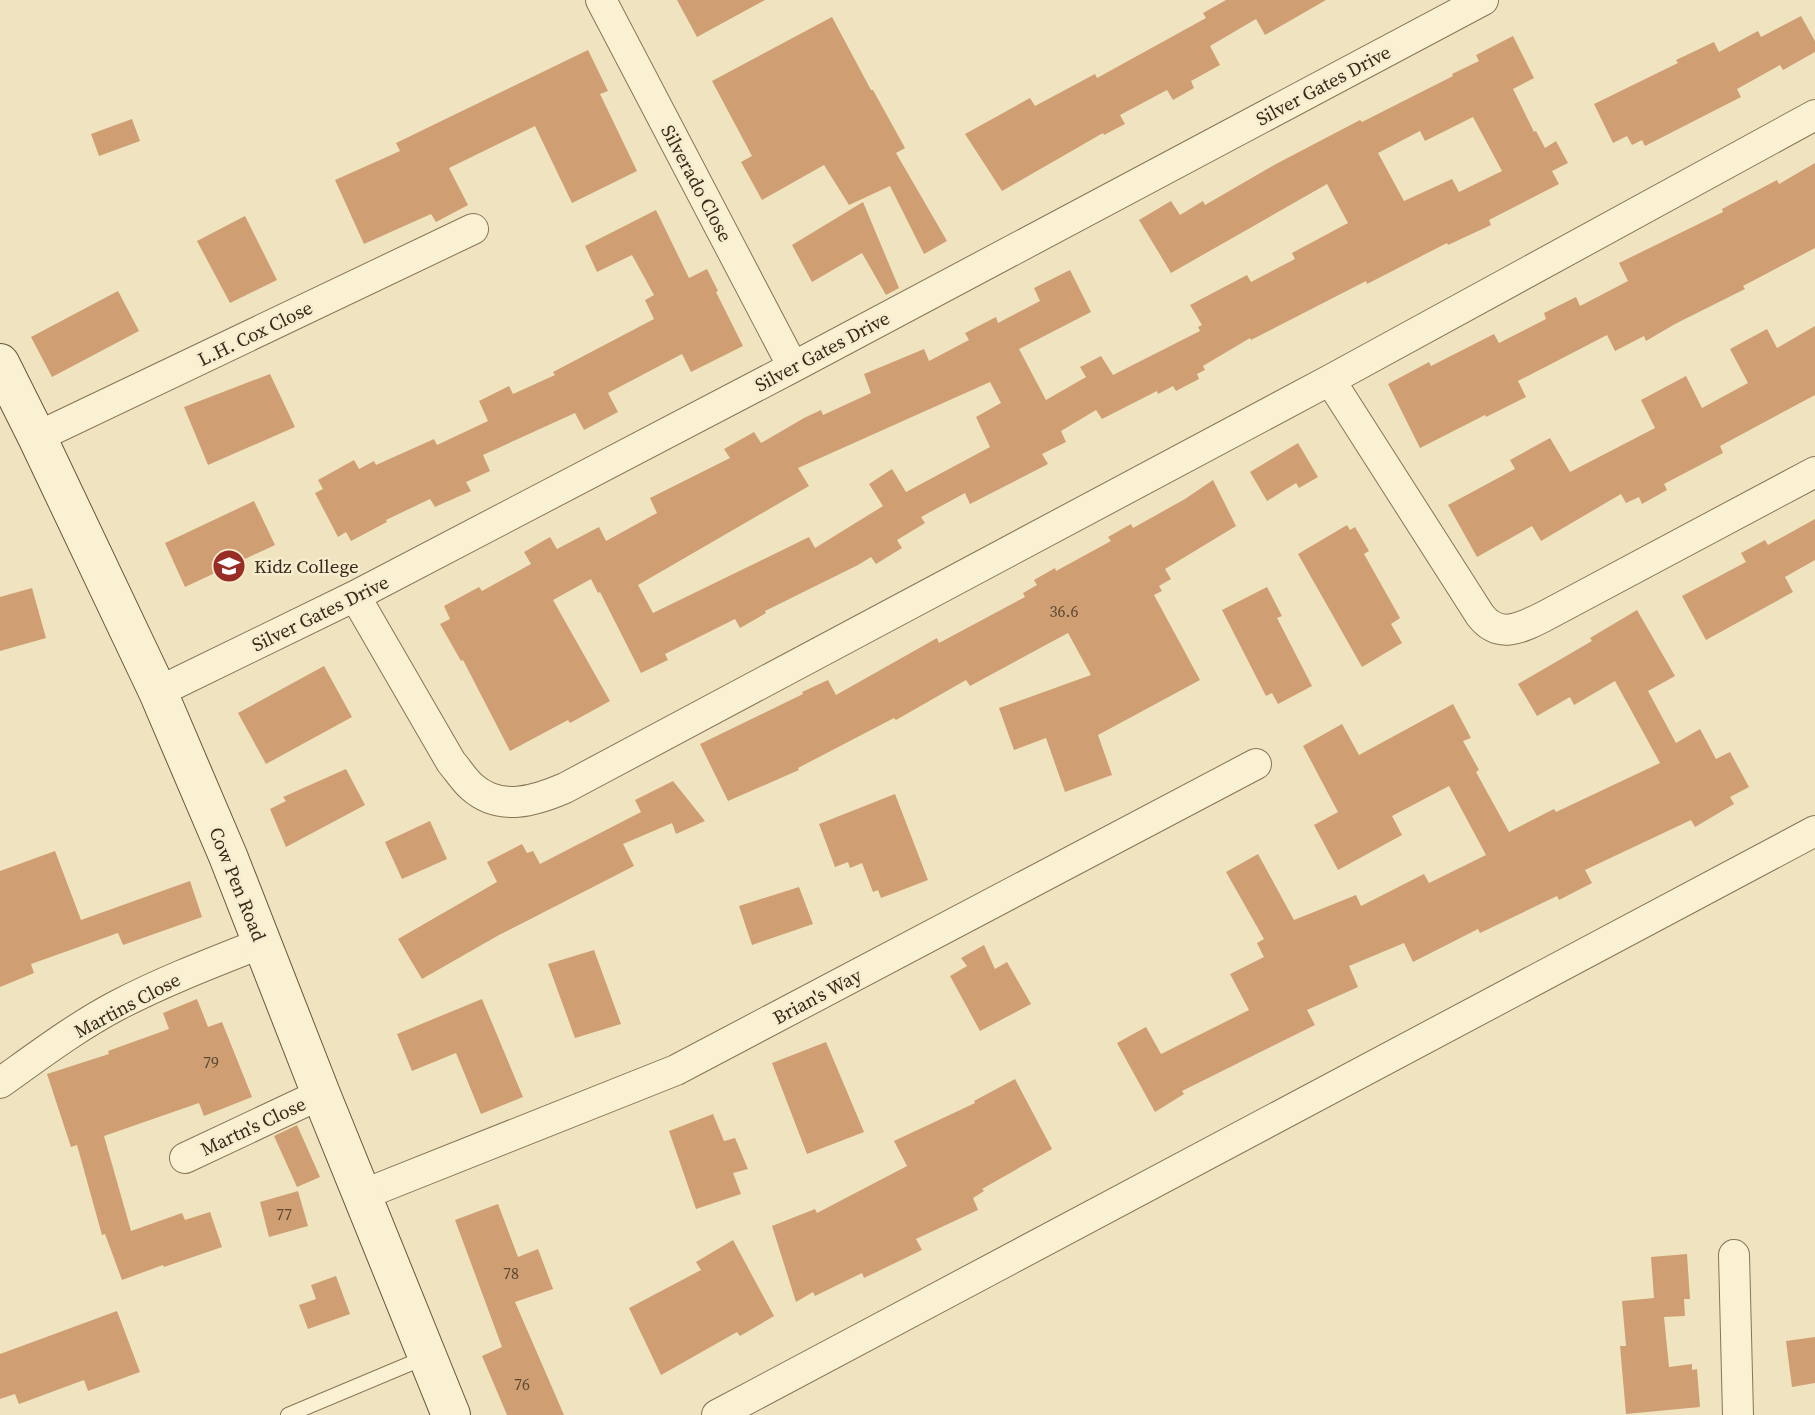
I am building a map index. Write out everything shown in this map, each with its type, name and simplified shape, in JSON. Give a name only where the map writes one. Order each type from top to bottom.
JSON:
[{"type":"main road","name":"Cow Pen Road","points":[[0,363],[158,692],[262,943],[451,1415]]},
{"type":"street","name":"Silverado Close","points":[[601,0],[793,366]]},
{"type":"street","name":"Silver Gates Drive","points":[[158,692],[355,596],[1483,0]]},
{"type":"street","points":[[355,596],[465,780],[484,796],[510,803],[543,798],[1330,380],[1815,115]]},
{"type":"street","name":"L.H. Cox Close","points":[[37,438],[473,229]]},
{"type":"street","points":[[1330,380],[1480,615],[1485,622],[1497,629],[1513,629],[1533,622],[1815,472]]},
{"type":"street","name":"Brian's Way","points":[[362,1195],[676,1070],[1256,764]]},
{"type":"street","points":[[717,1415],[1815,831]]},
{"type":"street","name":"Martins Close","points":[[0,1083],[76,1030],[117,1006],[178,976],[262,943]]},
{"type":"street","name":"Martn's Close","points":[[185,1158],[321,1094]]},
{"type":"street","points":[[1734,1255],[1738,1415]]},
{"type":"lane","points":[[288,1415],[427,1356]]},
{"type":"building","points":[[677,0],[765,0],[697,37]]},
{"type":"building","points":[[1226,0],[1326,0],[1265,35],[1256,19],[1210,46],[1220,65],[1191,81],[1194,88],[1173,100],[1167,90],[1120,115],[1125,124],[1104,135],[1103,133],[1002,191],[965,134],[1030,98],[1035,106],[1095,74],[1097,78],[1206,18],[1203,13]]},
{"type":"building","points":[[1801,16],[1815,41],[1815,52],[1783,70],[1780,65],[1737,89],[1741,97],[1645,146],[1642,140],[1632,145],[1627,136],[1613,143],[1594,104],[1678,63],[1676,60],[1714,42],[1719,52],[1758,31],[1761,37]]},
{"type":"building","points":[[832,17],[905,148],[896,153],[947,241],[924,254],[890,186],[849,205],[824,165],[762,200],[741,162],[752,156],[712,81]]},
{"type":"building","points":[[1513,36],[1534,78],[1513,89],[1545,148],[1556,141],[1568,163],[1552,171],[1559,184],[1489,220],[1491,225],[1448,245],[1447,243],[1251,340],[1250,338],[1203,366],[1205,370],[1197,374],[1199,379],[1176,391],[1173,386],[1158,394],[1157,391],[1102,419],[1096,410],[1061,431],[1066,442],[1042,454],[1048,464],[970,504],[965,493],[921,517],[925,523],[897,540],[902,548],[876,564],[871,557],[765,611],[766,613],[740,628],[735,619],[665,654],[668,660],[641,673],[591,579],[553,600],[610,701],[510,751],[463,660],[461,661],[440,624],[450,619],[444,606],[479,587],[482,591],[531,564],[524,552],[550,537],[557,549],[599,527],[606,541],[657,513],[650,498],[730,458],[724,449],[754,432],[761,443],[821,410],[823,415],[871,393],[864,374],[924,349],[929,361],[969,340],[965,333],[996,317],[998,323],[1040,301],[1034,288],[1070,270],[1091,312],[1019,349],[1046,400],[1086,377],[1080,367],[1101,356],[1113,375],[1200,331],[1198,327],[1202,325],[1190,305],[1247,275],[1251,282],[1295,259],[1292,253],[1348,223],[1327,184],[1171,273],[1139,220],[1171,201],[1180,215],[1203,201],[1205,205],[1360,120],[1362,122],[1453,76],[1452,74],[1479,61],[1476,55]],"holes":[[[1473,117],[1502,171],[1459,192],[1452,179],[1404,201],[1378,153],[1420,131],[1425,141]],[[990,382],[1001,403],[976,417],[990,447],[906,492],[892,469],[869,484],[883,506],[815,548],[809,537],[653,613],[638,585],[809,486],[798,468]]]},
{"type":"building","points":[[588,50],[608,91],[600,94],[637,171],[572,203],[535,126],[449,168],[468,205],[436,222],[431,214],[364,244],[335,180],[400,151],[396,143]]},
{"type":"building","points":[[132,119],[140,141],[99,156],[91,134]]},
{"type":"building","points":[[1815,163],[1815,248],[1743,286],[1745,289],[1646,341],[1644,336],[1615,351],[1607,335],[1518,381],[1526,397],[1420,448],[1388,384],[1429,362],[1431,366],[1494,334],[1499,343],[1546,319],[1544,313],[1576,297],[1580,306],[1628,281],[1619,263],[1723,212],[1722,209],[1777,180],[1779,184]]},
{"type":"building","points":[[863,202],[899,288],[886,295],[862,253],[812,282],[792,245]]},
{"type":"building","points":[[656,210],[689,278],[707,269],[743,346],[691,372],[682,354],[608,393],[618,412],[584,430],[575,413],[483,455],[490,471],[466,482],[471,491],[435,507],[430,499],[386,520],[387,522],[351,541],[346,532],[338,537],[315,493],[323,489],[318,480],[354,460],[359,469],[374,461],[376,465],[434,439],[437,445],[488,421],[479,401],[509,386],[513,394],[555,375],[553,372],[654,319],[645,300],[654,295],[632,255],[597,272],[585,246]]},
{"type":"building","points":[[245,216],[277,280],[230,303],[197,241]]},
{"type":"building","points":[[118,291],[139,331],[52,377],[31,337]]},
{"type":"building","points":[[1815,326],[1815,395],[1720,446],[1723,453],[1664,484],[1667,490],[1642,504],[1639,497],[1626,503],[1621,494],[1541,541],[1532,526],[1477,557],[1448,505],[1515,469],[1510,460],[1550,438],[1570,472],[1655,428],[1641,400],[1686,376],[1702,408],[1748,383],[1730,349],[1767,329],[1777,348]]},
{"type":"building","points":[[270,374],[295,427],[208,465],[184,407]]},
{"type":"building","points":[[1298,443],[1318,477],[1299,488],[1296,483],[1267,501],[1250,472]]},
{"type":"building","points":[[1213,480],[1236,526],[1165,569],[1171,579],[1159,586],[1162,591],[1154,595],[1200,680],[1098,735],[1112,775],[1065,792],[1046,738],[1014,750],[999,708],[1091,675],[1068,633],[970,686],[966,680],[896,720],[894,718],[798,768],[799,770],[728,801],[700,744],[828,680],[836,695],[937,638],[939,643],[1025,597],[1023,593],[1037,585],[1034,580],[1111,541],[1108,537],[1131,524],[1133,528]]},
{"type":"building","points":[[254,501],[275,545],[185,587],[165,543]]},
{"type":"building","points":[[1815,519],[1815,560],[1785,577],[1793,592],[1706,640],[1682,596],[1746,562],[1741,553],[1765,540],[1768,545]]},
{"type":"building","points":[[1347,525],[1350,530],[1355,527],[1369,551],[1364,554],[1400,618],[1391,624],[1402,643],[1362,667],[1298,554]]},
{"type":"building","points":[[1267,587],[1282,616],[1277,618],[1312,686],[1278,704],[1272,693],[1266,696],[1222,610]]},
{"type":"building","points":[[32,588],[46,638],[0,651],[0,597]]},
{"type":"building","points":[[1637,610],[1675,676],[1648,691],[1676,743],[1700,729],[1716,759],[1730,752],[1749,787],[1730,797],[1734,804],[1695,827],[1691,820],[1585,870],[1592,883],[1559,900],[1557,896],[1480,933],[1478,929],[1413,962],[1404,943],[1349,966],[1358,987],[1307,1010],[1315,1025],[1182,1091],[1184,1094],[1155,1112],[1117,1043],[1146,1027],[1161,1054],[1249,1010],[1230,974],[1264,957],[1257,943],[1264,939],[1226,872],[1258,854],[1294,920],[1356,895],[1361,906],[1424,874],[1429,883],[1486,855],[1449,786],[1392,816],[1402,835],[1338,870],[1314,825],[1338,812],[1303,746],[1342,724],[1359,755],[1453,704],[1471,738],[1463,741],[1479,770],[1476,772],[1509,832],[1554,809],[1556,812],[1660,763],[1615,681],[1574,705],[1570,697],[1537,716],[1518,684],[1592,641],[1590,638]]},
{"type":"building","points":[[324,666],[352,717],[266,764],[238,713]]},
{"type":"building","points":[[346,769],[365,805],[286,847],[270,809],[286,801],[283,797]]},
{"type":"building","points":[[673,781],[705,821],[676,834],[672,823],[623,844],[634,866],[499,935],[422,979],[398,939],[497,882],[487,862],[522,844],[527,853],[533,851],[540,864],[641,812],[635,800]]},
{"type":"building","points":[[895,794],[928,880],[881,898],[878,890],[873,892],[862,863],[850,868],[848,862],[835,867],[819,824]]},
{"type":"building","points":[[430,821],[447,859],[402,879],[385,842]]},
{"type":"building","points":[[55,851],[81,920],[190,881],[202,917],[123,945],[118,933],[31,964],[34,973],[0,987],[0,871]]},
{"type":"building","points":[[799,887],[813,924],[752,945],[739,906]]},
{"type":"building","points":[[984,945],[995,969],[1007,962],[1031,1004],[980,1031],[950,976],[967,966],[961,958]]},
{"type":"building","points":[[594,950],[621,1024],[575,1038],[548,964]]},
{"type":"building","points":[[197,999],[208,1027],[222,1022],[252,1097],[204,1116],[199,1103],[104,1136],[131,1231],[182,1213],[185,1220],[210,1212],[222,1247],[122,1280],[105,1234],[102,1235],[77,1145],[71,1147],[47,1074],[109,1054],[108,1051],[169,1029],[163,1013]]},
{"type":"building","points":[[482,999],[523,1097],[481,1114],[456,1053],[412,1071],[397,1034]]},
{"type":"building","points":[[826,1042],[864,1132],[807,1154],[772,1063]]},
{"type":"building","points":[[1015,1079],[1052,1149],[982,1189],[984,1191],[973,1198],[978,1210],[916,1239],[922,1250],[864,1278],[862,1273],[815,1296],[813,1292],[796,1302],[772,1226],[815,1209],[817,1213],[907,1166],[894,1141],[975,1103],[974,1101]]},
{"type":"building","points":[[713,1114],[724,1141],[735,1138],[748,1169],[733,1173],[741,1194],[696,1209],[669,1131]]},
{"type":"building","points":[[297,1125],[320,1177],[297,1187],[274,1136]]},
{"type":"building","points":[[298,1191],[308,1226],[269,1237],[260,1202]]},
{"type":"building","points":[[498,1204],[518,1257],[538,1249],[553,1289],[515,1302],[564,1415],[507,1415],[482,1356],[502,1347],[455,1220]]},
{"type":"building","points":[[733,1240],[774,1316],[740,1336],[737,1332],[661,1375],[629,1308],[701,1270],[696,1262]]},
{"type":"building","points":[[1687,1254],[1690,1299],[1684,1299],[1685,1316],[1664,1317],[1669,1367],[1692,1364],[1692,1370],[1697,1369],[1700,1407],[1626,1414],[1620,1346],[1626,1346],[1622,1301],[1654,1298],[1651,1257]]},
{"type":"building","points":[[336,1276],[350,1314],[308,1329],[299,1305],[316,1299],[311,1285]]},
{"type":"building","points":[[117,1311],[140,1372],[88,1391],[84,1380],[19,1404],[15,1394],[0,1399],[0,1354]]},
{"type":"building","points":[[1815,1337],[1815,1383],[1792,1387],[1786,1341]]},
{"type":"place","name":"Kidz College","points":[[229,566]]}]
